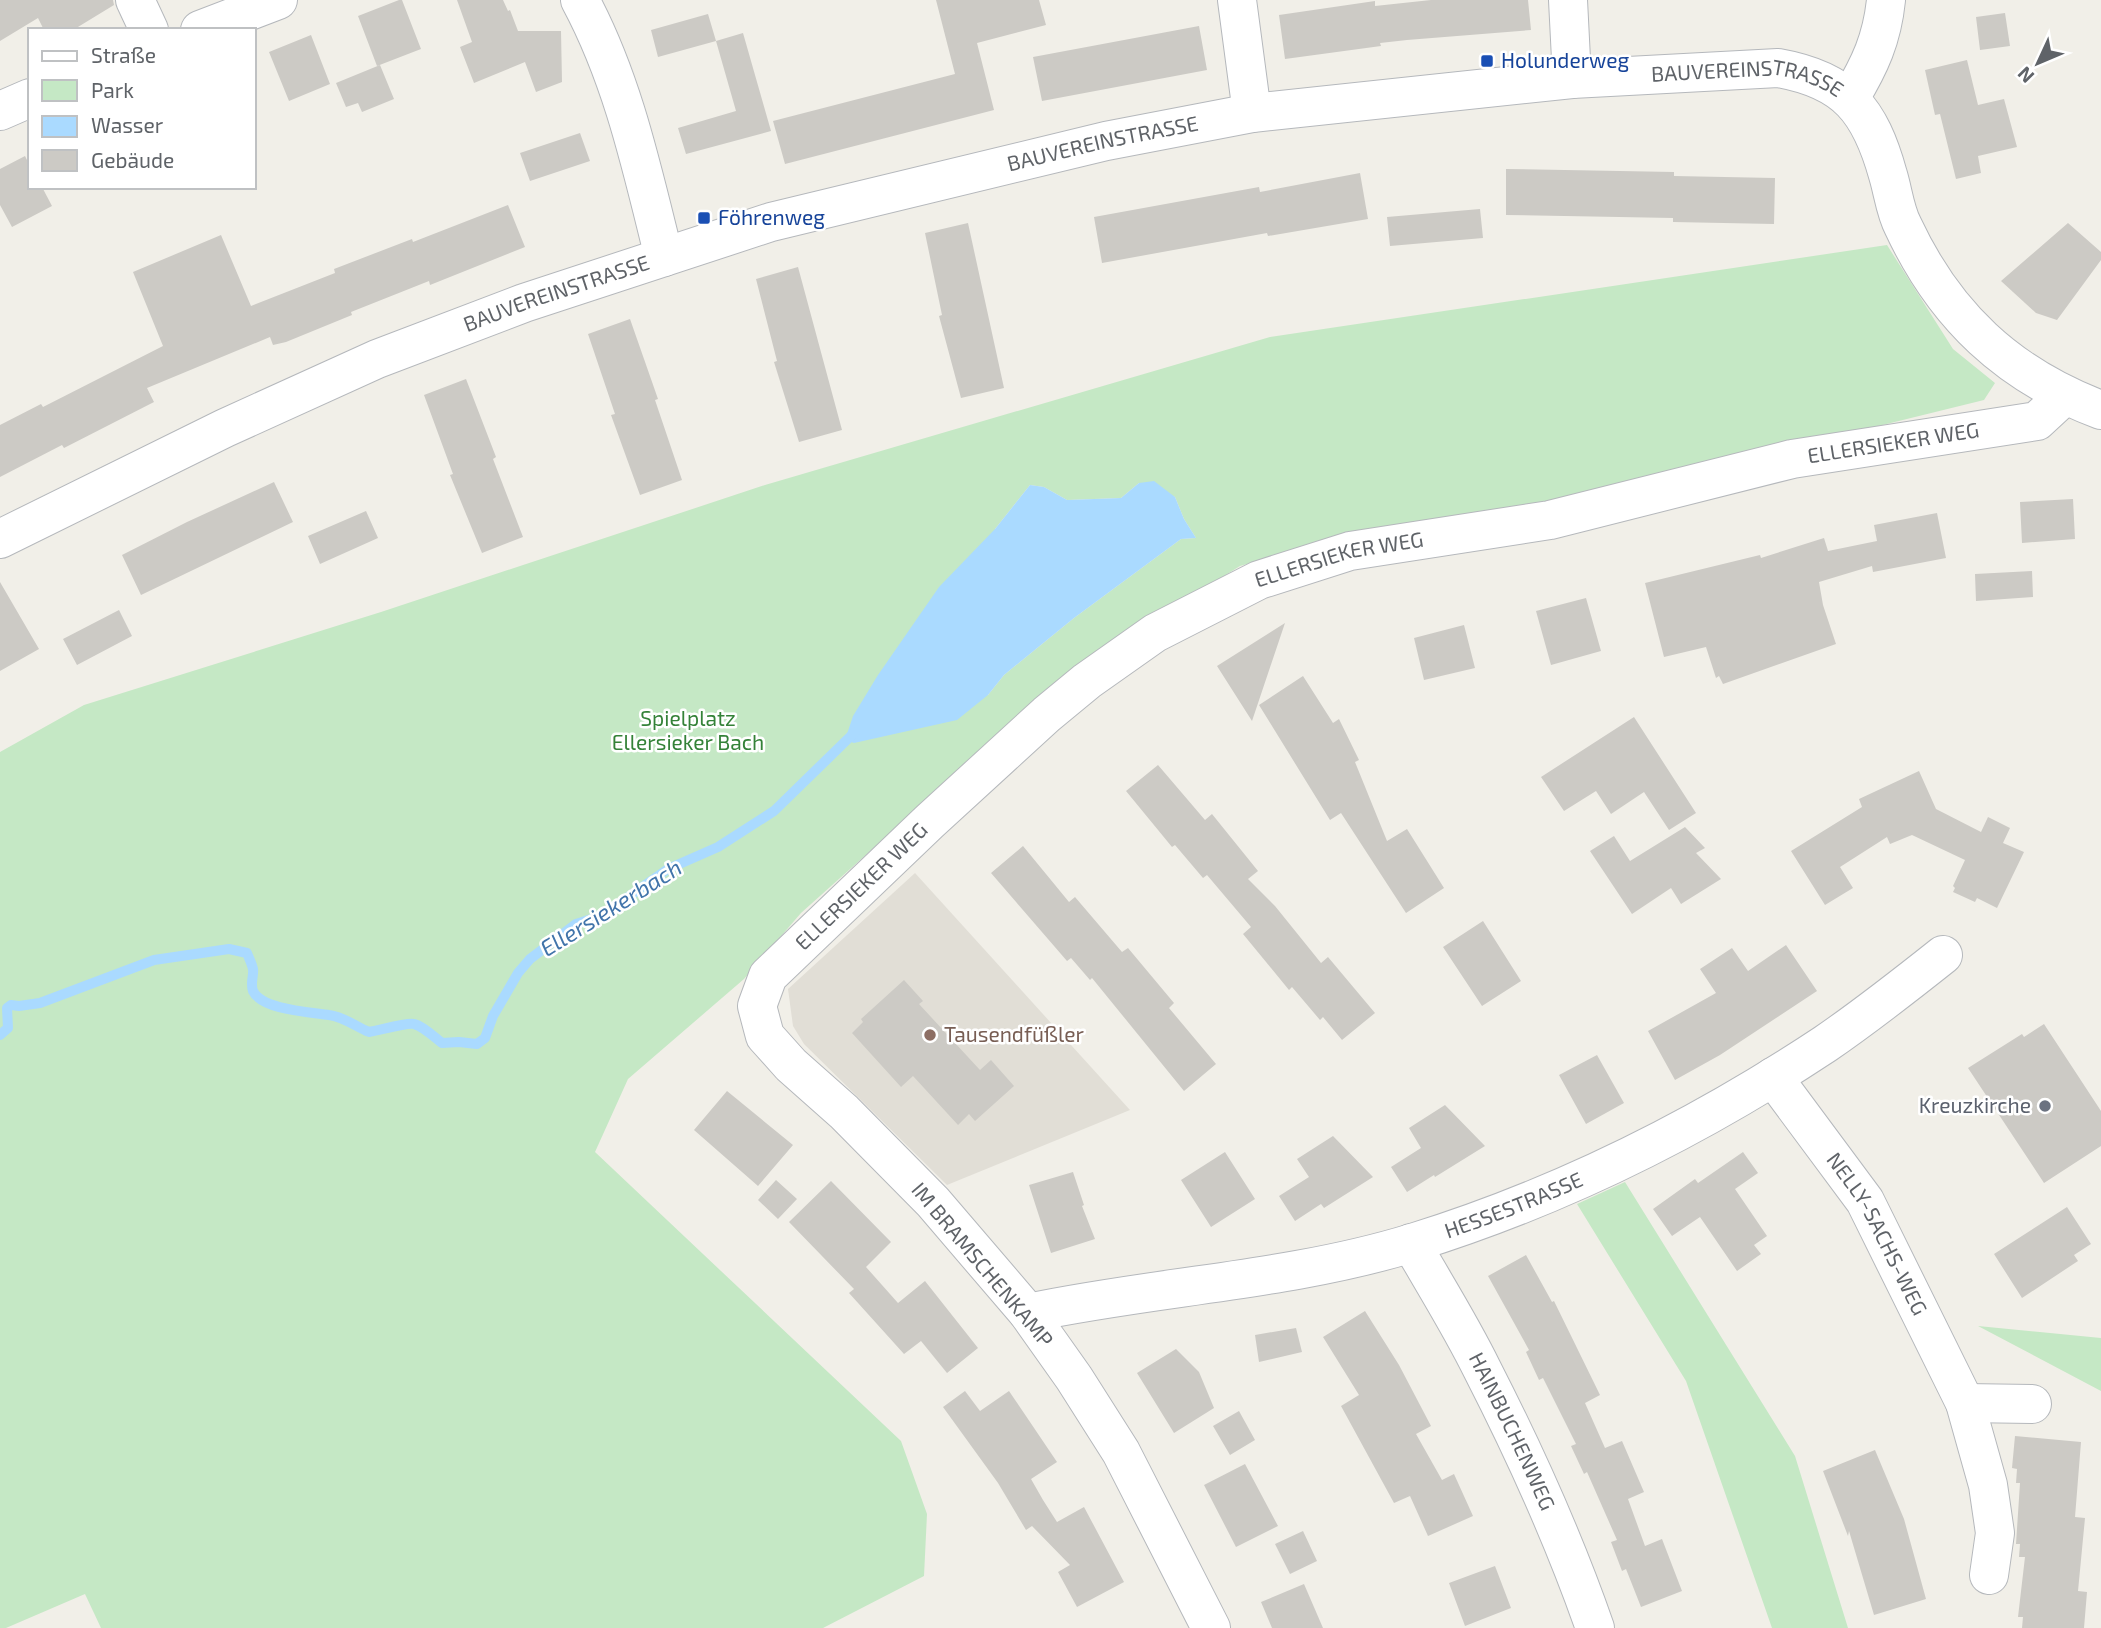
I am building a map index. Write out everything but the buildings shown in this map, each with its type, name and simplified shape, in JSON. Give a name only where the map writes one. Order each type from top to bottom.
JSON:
[{"type":"street","points":[[135,0],[148,28]]},
{"type":"street","points":[[205,28],[278,0]]},
{"type":"street","points":[[580,0],[598,35],[633,133],[664,257]]},
{"type":"street","points":[[1237,0],[1252,113]]},
{"type":"street","points":[[1568,0],[1572,79]]},
{"type":"street","points":[[1850,98],[1871,64],[1884,24],[1886,0]]},
{"type":"street","name":"BAUVEREINSTRASSE","points":[[0,539],[225,428],[377,359],[524,303],[784,219],[1106,141],[1252,113],[1572,79],[1778,68],[1804,73],[1850,98],[1879,142],[1902,224],[1957,313],[1989,345],[2028,376],[2063,396],[2101,410]]},
{"type":"street","points":[[0,110],[28,99]]},
{"type":"street","name":"ELLERSIEKER WEG","points":[[757,1006],[768,976],[777,965],[1087,681],[1155,633],[1259,580],[1350,551],[1550,520],[1791,459],[2037,421],[2063,396]]},
{"type":"street","name":"HESSESTRASSE","points":[[1028,1313],[1092,1300],[1324,1264],[1411,1243],[1581,1179],[1701,1119],[1773,1077],[1836,1036],[1943,956]]},
{"type":"street","name":"IM BRAMSCHENKAMP","points":[[757,1006],[765,1036],[791,1065],[844,1112],[933,1202],[1028,1313],[1121,1452],[1211,1628]]},
{"type":"street","name":"NELLY-SACHS-WEG","points":[[1773,1077],[1865,1201],[1965,1403],[1990,1497],[1995,1533],[1989,1575]]},
{"type":"street","name":"HAINBUCHENWEG","points":[[1411,1243],[1481,1367],[1528,1462],[1578,1579],[1595,1628]]},
{"type":"street","points":[[1965,1403],[2032,1404]]},
{"type":"shaded area","name":"Tausendfüßler","points":[[915,873],[1130,1110],[947,1185],[804,1044],[793,1026],[788,989]]},
{"type":"green space","name":"Spielplatz Ellersieker Bach","points":[[1887,245],[1953,349],[1995,383],[1984,400],[1521,514],[1319,543],[1240,566],[1069,673],[801,913],[744,979],[628,1079],[595,1152],[901,1441],[927,1514],[924,1576],[823,1628],[101,1628],[85,1594],[6,1628],[0,1628],[0,752],[84,705],[381,612],[765,485],[1270,337]],"holes":[[[1139,483],[1175,497],[1196,538],[1181,539],[1074,618],[1004,675],[988,695],[995,529],[1030,485],[1044,487],[1067,500],[1121,498]]]},
{"type":"green space","points":[[1625,1182],[1795,1456],[1848,1628],[1772,1628],[1686,1381],[1577,1204]]},
{"type":"green space","points":[[1978,1326],[2101,1338],[2101,1391]]},
{"type":"water","points":[[1154,481],[1175,497],[1196,538],[1181,539],[1074,618],[1004,675],[988,695],[957,720],[854,743],[845,740],[853,716],[878,675],[939,587],[995,529],[1030,485],[1044,487],[1067,500],[1121,498],[1139,483]]},
{"type":"waterway","name":"Ellersiekerbach","points":[[0,1035],[8,1028],[7,1008],[11,1005],[40,1003],[154,960],[229,949],[247,953],[253,969],[253,991],[258,997],[276,1006],[334,1016],[369,1032],[414,1024],[442,1043],[477,1044],[485,1038],[493,1016],[518,973],[530,959],[576,924],[601,916],[668,869],[718,847],[774,811],[855,732]]},
{"type":"place","name":"Holunderweg","points":[[1487,61]]},
{"type":"place","name":"Föhrenweg","points":[[704,218]]},
{"type":"place","name":"Tausendfüßler","points":[[930,1035]]},
{"type":"place","name":"Kreuzkirche","points":[[2045,1106]]}]
